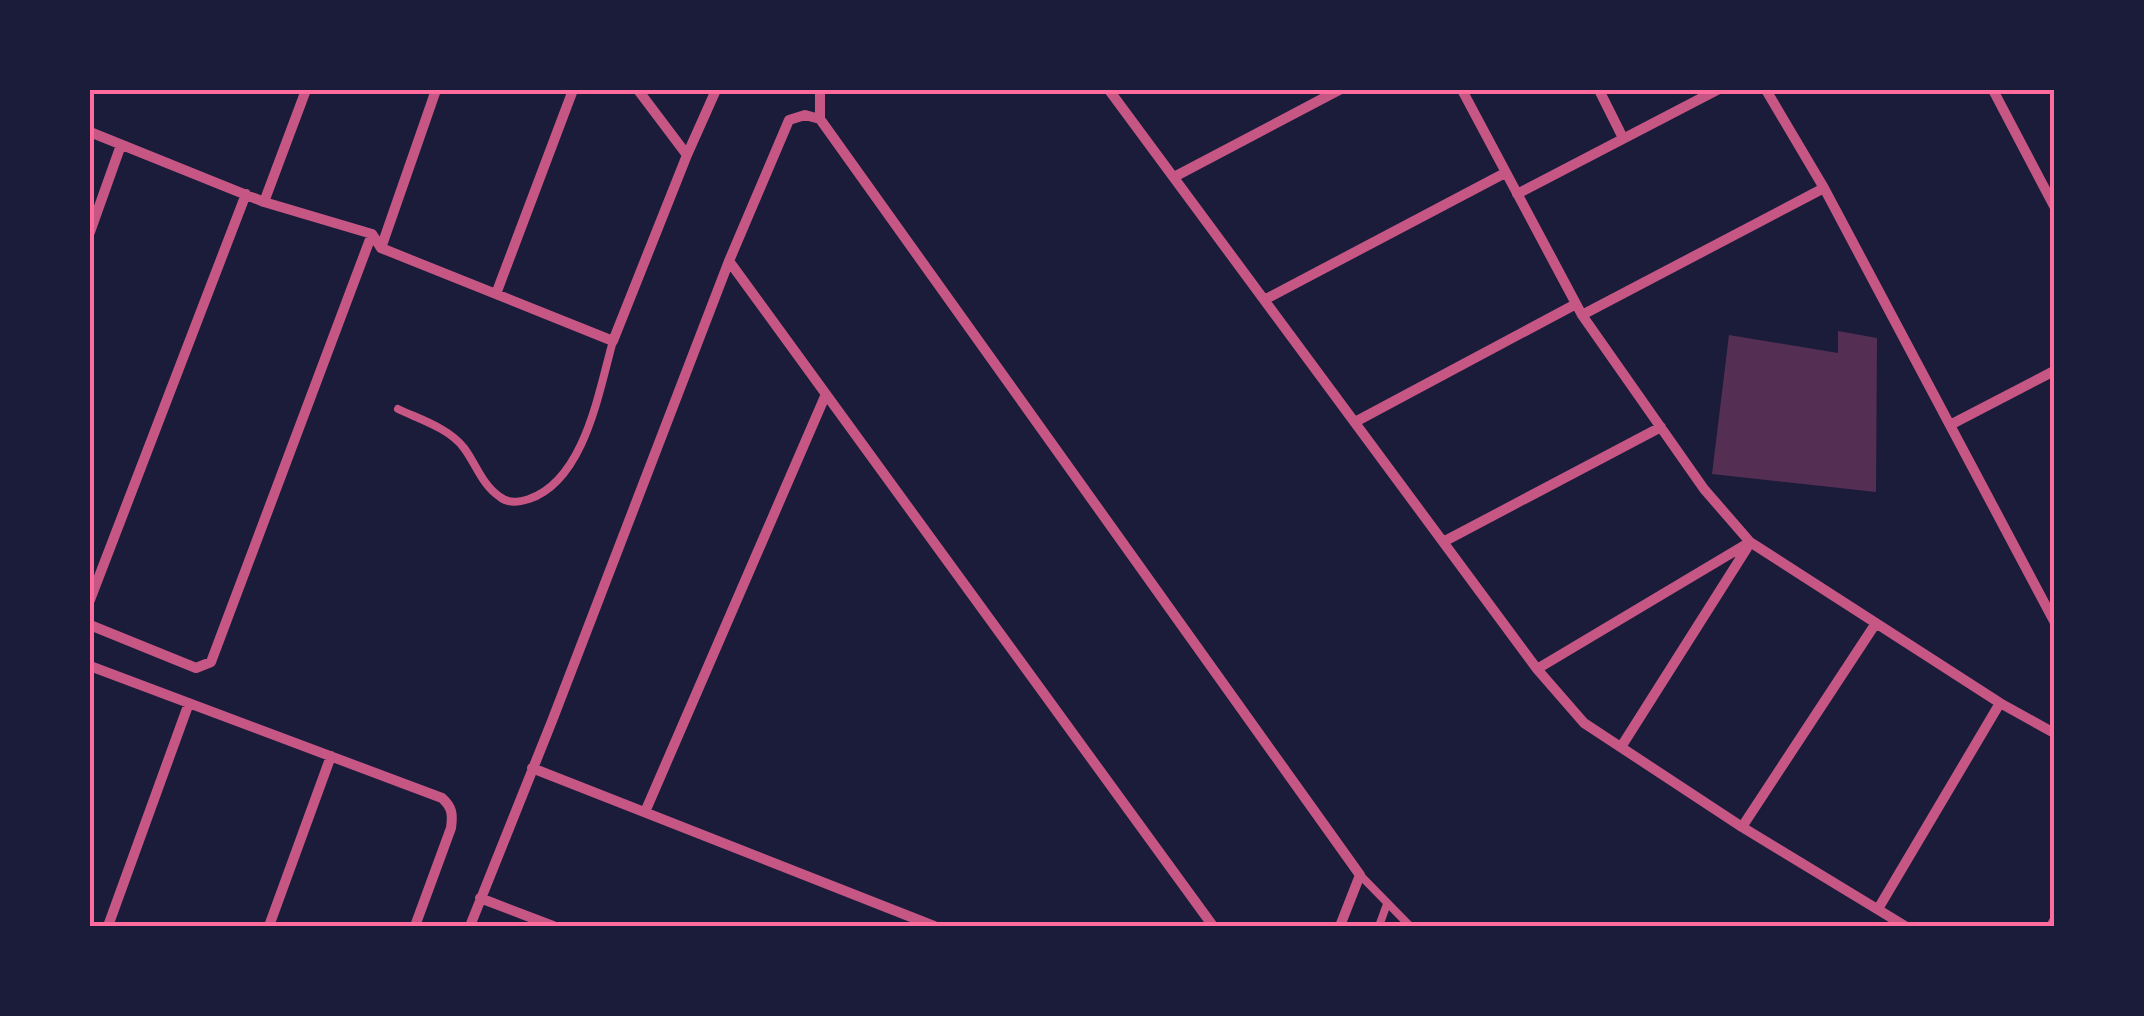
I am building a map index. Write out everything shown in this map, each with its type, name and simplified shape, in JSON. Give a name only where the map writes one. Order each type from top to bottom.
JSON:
[{"type":"street","points":[[264,202],[306,90]]},
{"type":"street","points":[[381,248],[436,90]]},
{"type":"street","points":[[496,294],[574,90]]},
{"type":"street","points":[[638,90],[687,155]]},
{"type":"street","points":[[90,132],[264,202],[372,234],[381,248],[613,341],[716,90]]},
{"type":"street","points":[[820,90],[820,119],[1360,875],[1340,926]]},
{"type":"street","points":[[1109,90],[1537,669],[1584,722],[1742,827],[1904,926]]},
{"type":"street","points":[[1174,177],[1338,90]]},
{"type":"street","points":[[1462,90],[1579,310],[1704,488],[1750,542],[2000,703],[2054,732]]},
{"type":"street","points":[[1599,90],[1624,138]]},
{"type":"street","points":[[1516,194],[1717,90]]},
{"type":"street","points":[[1766,90],[1824,188],[2054,621]]},
{"type":"street","points":[[1993,90],[2054,206]]},
{"type":"street","points":[[470,926],[729,261],[790,120],[805,115],[820,119]]},
{"type":"street","points":[[90,232],[122,145]]},
{"type":"street","points":[[1264,300],[1506,172]]},
{"type":"street","points":[[1354,422],[1824,188]]},
{"type":"street","points":[[90,600],[246,194]]},
{"type":"street","points":[[92,632],[196,668],[211,662],[372,234]]},
{"type":"street","points":[[729,261],[1213,926]]},
{"type":"street","points":[[1950,425],[2054,371]]},
{"type":"street","points":[[644,812],[826,394]]},
{"type":"street","points":[[1443,542],[1661,428]]},
{"type":"street","points":[[1537,669],[1750,542]]},
{"type":"street","points":[[1621,747],[1750,542]]},
{"type":"street","points":[[1742,827],[1876,624]]},
{"type":"street","points":[[90,666],[450,804],[451,828],[415,926]]},
{"type":"street","points":[[108,926],[190,703]]},
{"type":"street","points":[[1878,908],[2000,703]]},
{"type":"street","points":[[269,926],[331,756]]},
{"type":"street","points":[[532,768],[934,926]]},
{"type":"street","points":[[480,898],[553,926]]},
{"type":"lane","points":[[398,408],[462,444],[498,496],[506,501],[528,500],[557,481],[574,459],[590,423],[613,341]]},
{"type":"lane","points":[[1360,875],[1410,926]]},
{"type":"lane","points":[[1378,926],[1388,904]]},
{"type":"building","points":[[1838,331],[1877,338],[1876,492],[1712,474],[1729,335],[1838,353]]}]
